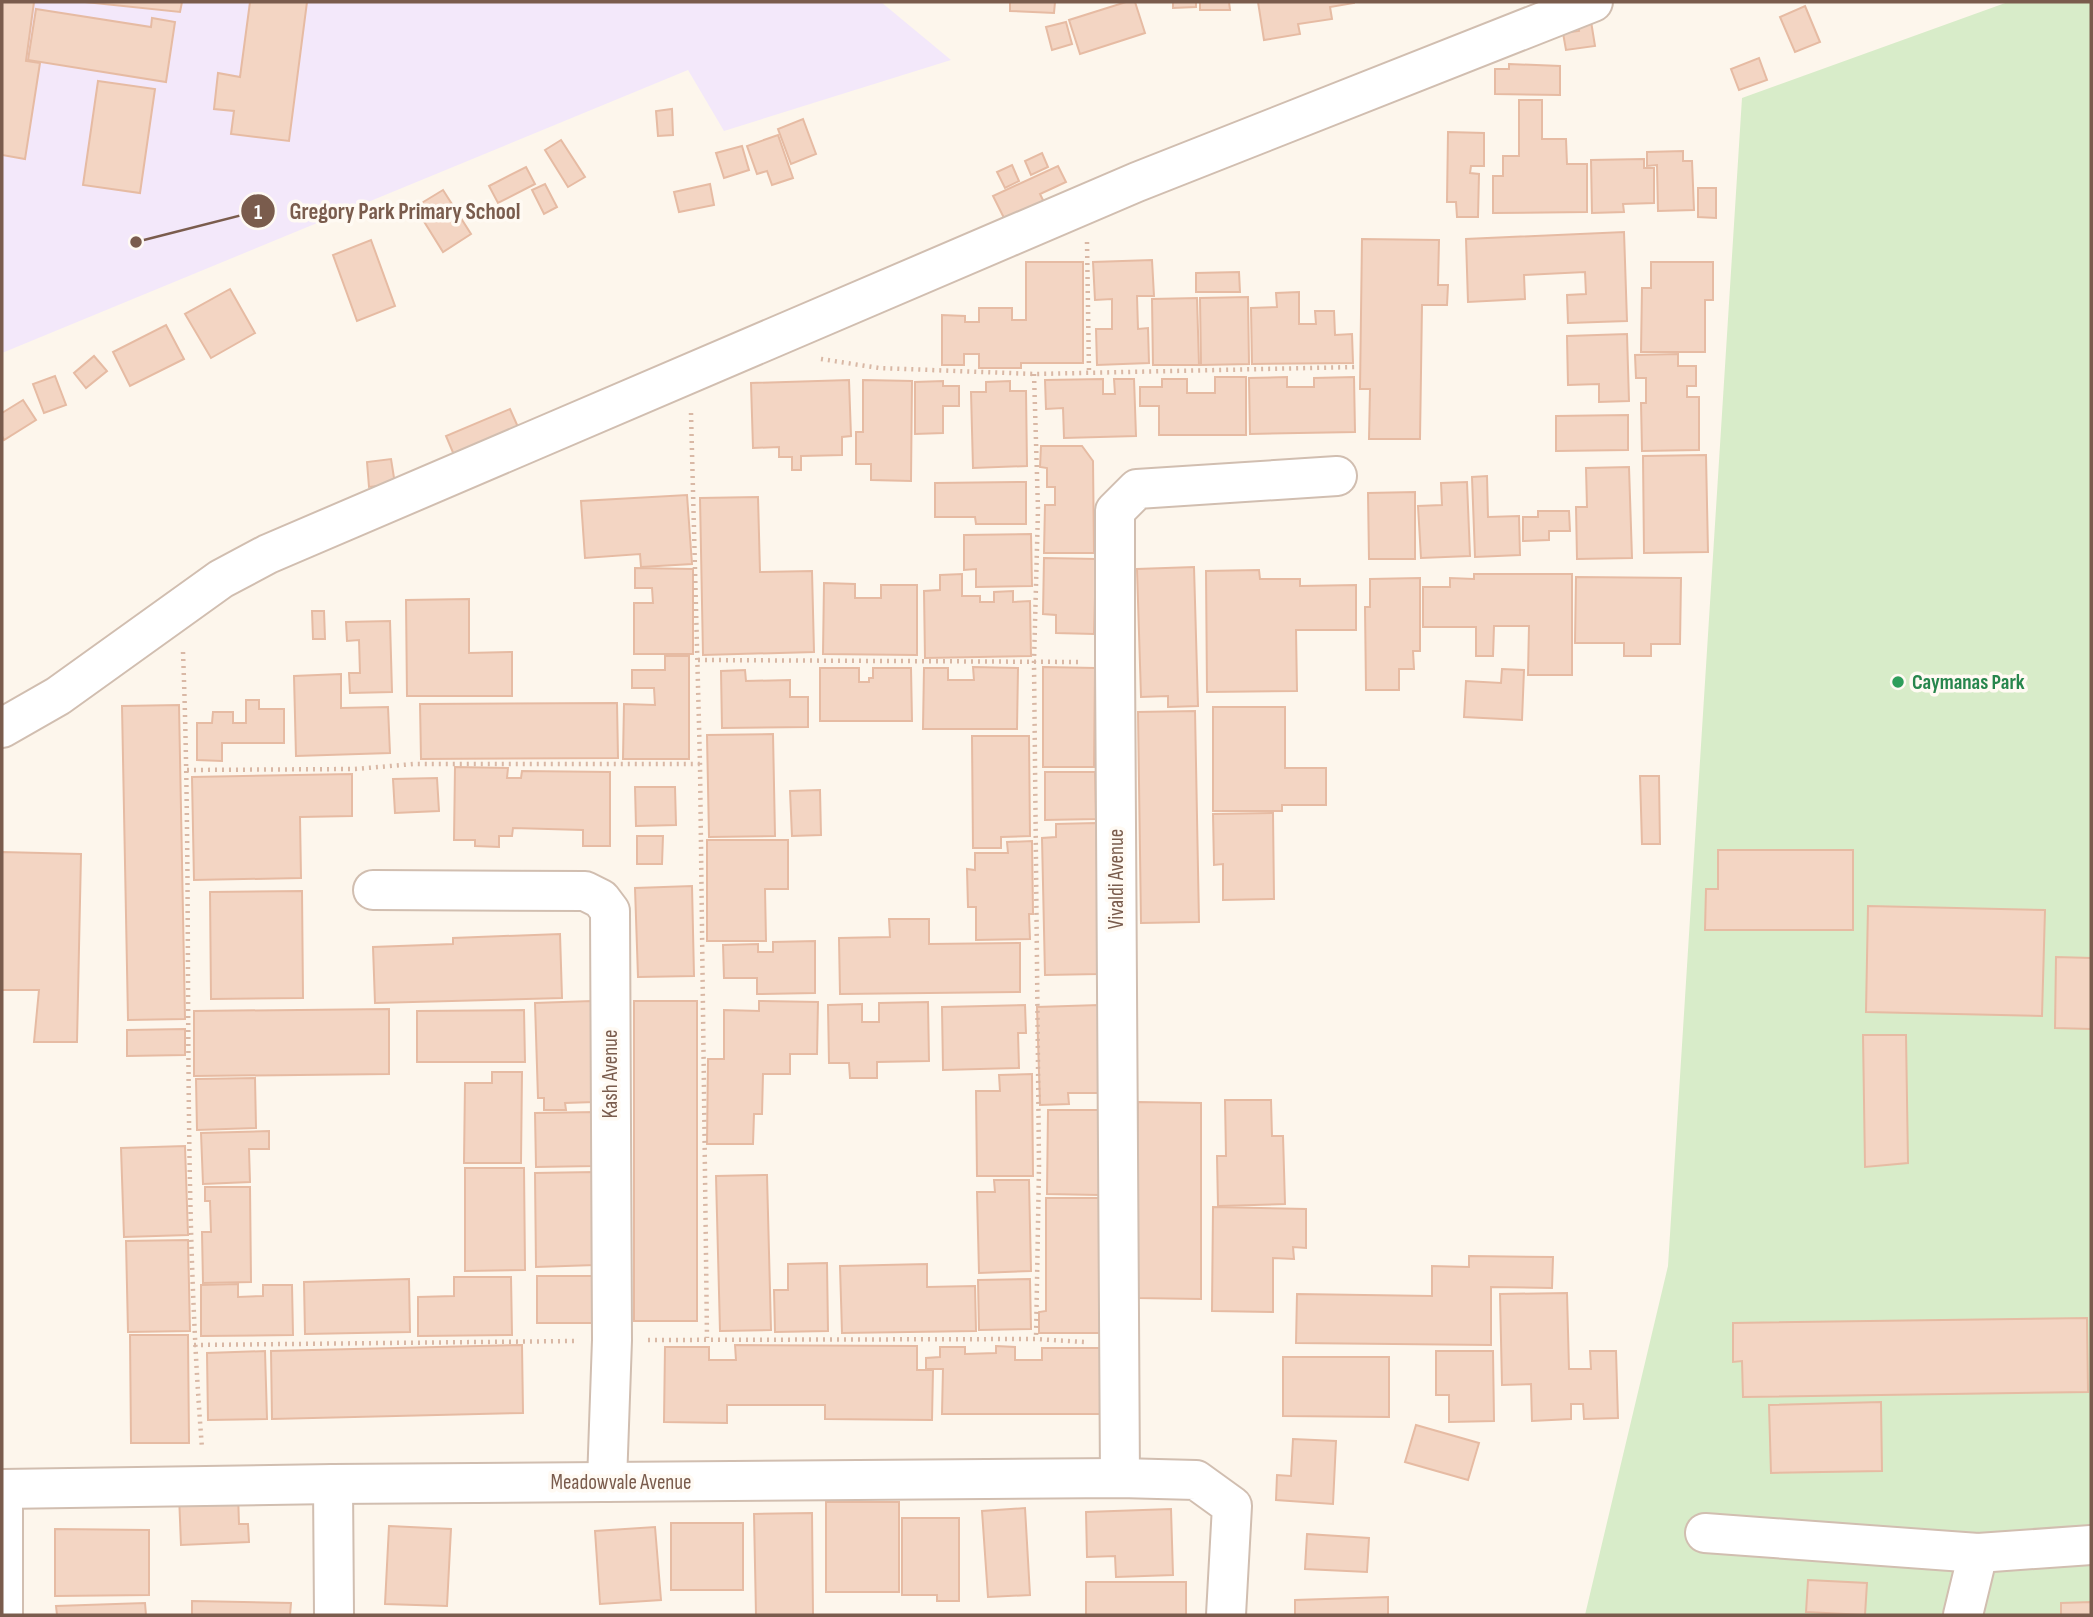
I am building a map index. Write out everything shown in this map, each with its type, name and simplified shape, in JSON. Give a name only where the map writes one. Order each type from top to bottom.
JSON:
[{"type":"street","points":[[2,728],[58,696],[221,579],[268,554],[1087,203],[1593,2]]},
{"type":"street","name":"Vivaldi Avenue","points":[[1120,1478],[1115,511],[1137,489],[1337,476]]},
{"type":"street","name":"Kash Avenue","points":[[373,890],[585,891],[601,898],[610,912],[612,1340],[607,1482]]},
{"type":"street","name":"Meadowvale Avenue","points":[[2,1489],[1120,1478],[1196,1480],[1232,1506],[1226,1615]]},
{"type":"street","points":[[332,1484],[334,1615]]},
{"type":"street","points":[[2,1489],[3,1615]]},
{"type":"street","points":[[1705,1533],[1978,1553],[2091,1545]]},
{"type":"street","points":[[1963,1615],[1978,1553]]},
{"type":"path","points":[[1087,203],[1089,372]]},
{"type":"path","points":[[813,358],[879,368],[1034,374],[1356,367]]},
{"type":"path","points":[[690,373],[700,764],[707,1338]]},
{"type":"path","points":[[1034,374],[1038,509],[1034,662],[1039,1166],[1035,1339]]},
{"type":"path","points":[[182,606],[187,770],[188,1066],[194,1345],[205,1487]]},
{"type":"path","points":[[698,660],[1115,662]]},
{"type":"path","points":[[187,770],[355,769],[414,764],[700,764]]},
{"type":"path","points":[[194,1345],[707,1338],[1035,1339],[1120,1343]]},
{"type":"shaded area","points":[[2,2],[881,2],[951,60],[724,131],[688,70],[2,353]]},
{"type":"green space","name":"Caymanas Park","points":[[2008,2],[2091,2],[2091,1615],[1585,1615],[1668,1266],[1742,98]]},
{"type":"building","points":[[2,2],[34,2],[26,61],[40,63],[25,159],[2,155]]},
{"type":"building","points":[[85,2],[182,2],[180,12]]},
{"type":"building","points":[[250,2],[307,2],[289,141],[231,134],[234,111],[214,109],[218,73],[240,77]]},
{"type":"building","points":[[1010,2],[1055,2],[1054,13],[1010,11]]},
{"type":"building","points":[[1126,2],[1135,2],[1145,33],[1080,54],[1069,20]]},
{"type":"building","points":[[1173,2],[1196,2],[1196,7],[1173,8]]},
{"type":"building","points":[[1200,2],[1229,2],[1230,10],[1200,10]]},
{"type":"building","points":[[1258,2],[1354,3],[1330,7],[1332,19],[1298,24],[1300,34],[1264,40]]},
{"type":"building","points":[[1805,6],[1820,42],[1795,52],[1780,17]]},
{"type":"building","points":[[36,9],[151,27],[152,18],[175,22],[166,82],[28,60]]},
{"type":"building","points":[[1590,15],[1595,46],[1566,50],[1563,33],[1579,31],[1577,17]]},
{"type":"building","points":[[1066,22],[1072,44],[1052,50],[1046,27]]},
{"type":"building","points":[[1759,58],[1767,80],[1739,90],[1731,69]]},
{"type":"building","points":[[1509,64],[1560,66],[1560,95],[1495,94],[1495,69],[1509,69]]},
{"type":"building","points":[[98,81],[155,89],[140,193],[83,185]]},
{"type":"building","points":[[1519,100],[1542,100],[1542,139],[1566,139],[1567,164],[1587,164],[1587,212],[1493,213],[1493,176],[1503,176],[1503,156],[1519,156]]},
{"type":"building","points":[[672,109],[673,135],[658,136],[656,111]]},
{"type":"building","points":[[803,119],[816,154],[791,164],[778,129]]},
{"type":"building","points":[[1448,132],[1484,133],[1484,166],[1471,166],[1470,173],[1479,174],[1478,217],[1457,217],[1456,202],[1447,202]]},
{"type":"building","points":[[778,135],[793,178],[772,185],[767,171],[757,174],[747,146]]},
{"type":"building","points":[[561,140],[585,177],[568,187],[545,150]]},
{"type":"building","points":[[742,146],[749,170],[724,178],[716,153]]},
{"type":"building","points":[[1683,151],[1683,161],[1692,161],[1694,210],[1658,211],[1657,165],[1647,166],[1647,152]]},
{"type":"building","points":[[1042,153],[1048,167],[1031,175],[1025,161]]},
{"type":"building","points":[[1644,159],[1644,168],[1654,168],[1654,203],[1623,204],[1624,212],[1592,213],[1591,160]]},
{"type":"building","points":[[1012,165],[1019,181],[1005,188],[997,172]]},
{"type":"building","points":[[1058,166],[1066,182],[1040,194],[1044,202],[1005,220],[993,196]]},
{"type":"building","points":[[526,167],[535,184],[498,203],[489,186]]},
{"type":"building","points":[[545,184],[557,207],[544,214],[532,190]]},
{"type":"building","points":[[710,184],[714,205],[679,212],[674,192]]},
{"type":"building","points":[[1698,188],[1716,188],[1716,218],[1698,217]]},
{"type":"building","points":[[443,190],[471,234],[443,252],[415,207]]},
{"type":"building","points":[[1624,232],[1627,321],[1568,323],[1567,295],[1586,294],[1585,272],[1524,275],[1525,299],[1468,302],[1466,239]]},
{"type":"building","points":[[1362,239],[1439,240],[1438,285],[1448,285],[1447,305],[1422,305],[1420,439],[1369,439],[1370,389],[1360,389]]},
{"type":"building","points":[[371,240],[395,306],[357,321],[333,255]]},
{"type":"building","points":[[1152,260],[1154,296],[1137,296],[1138,329],[1148,328],[1149,363],[1097,365],[1096,329],[1112,329],[1112,299],[1095,300],[1093,262]]},
{"type":"building","points":[[1026,262],[1083,262],[1083,363],[1021,363],[1021,368],[979,368],[979,354],[964,354],[964,365],[942,365],[942,315],[965,316],[965,322],[979,322],[979,308],[1012,308],[1012,320],[1026,320]]},
{"type":"building","points":[[1651,262],[1713,262],[1713,300],[1705,300],[1705,352],[1641,352],[1642,288],[1651,288]]},
{"type":"building","points":[[1239,272],[1240,292],[1196,292],[1196,273]]},
{"type":"building","points":[[230,289],[255,333],[211,358],[185,314]]},
{"type":"building","points":[[1299,292],[1299,324],[1316,324],[1315,311],[1334,311],[1335,335],[1352,334],[1353,363],[1252,364],[1251,308],[1277,307],[1276,293]]},
{"type":"building","points":[[1248,297],[1249,364],[1201,365],[1200,298]]},
{"type":"building","points":[[1197,298],[1199,365],[1153,365],[1152,299]]},
{"type":"building","points":[[166,325],[184,359],[130,386],[113,352]]},
{"type":"building","points":[[1627,334],[1629,401],[1599,402],[1599,384],[1568,385],[1567,336]]},
{"type":"building","points":[[1678,354],[1678,366],[1696,366],[1696,386],[1687,386],[1687,397],[1699,397],[1699,450],[1642,451],[1641,403],[1646,403],[1646,378],[1636,378],[1635,355]]},
{"type":"building","points":[[94,356],[107,371],[86,388],[74,373]]},
{"type":"building","points":[[55,376],[66,405],[44,413],[33,384]]},
{"type":"building","points":[[1215,377],[1246,377],[1246,435],[1159,435],[1159,406],[1140,406],[1140,387],[1162,387],[1162,379],[1187,379],[1187,393],[1215,393]]},
{"type":"building","points":[[1287,377],[1287,387],[1314,387],[1314,378],[1354,377],[1355,432],[1250,434],[1249,378]]},
{"type":"building","points":[[1103,379],[1103,394],[1115,394],[1114,379],[1134,379],[1136,436],[1064,438],[1063,408],[1046,409],[1045,380]]},
{"type":"building","points":[[849,380],[851,436],[842,437],[842,455],[801,456],[801,470],[792,470],[792,457],[779,457],[779,447],[753,448],[751,383]]},
{"type":"building","points":[[863,380],[912,381],[911,481],[871,480],[871,464],[856,464],[856,432],[863,432]]},
{"type":"building","points":[[943,381],[943,386],[959,386],[959,406],[943,406],[943,433],[915,434],[915,382]]},
{"type":"building","points":[[1010,381],[1010,391],[1026,391],[1027,466],[973,468],[971,392],[986,392],[986,382]]},
{"type":"building","points":[[23,400],[36,420],[4,440],[2,413]]},
{"type":"building","points":[[510,409],[522,436],[457,462],[446,436]]},
{"type":"building","points":[[1628,415],[1628,450],[1556,451],[1556,416]]},
{"type":"building","points":[[1041,446],[1082,446],[1093,461],[1094,553],[1044,553],[1045,505],[1055,505],[1055,487],[1047,487],[1047,468],[1040,467]]},
{"type":"building","points":[[1706,455],[1708,552],[1644,553],[1643,456]]},
{"type":"building","points":[[391,459],[395,484],[369,487],[367,462]]},
{"type":"building","points":[[1629,467],[1632,558],[1577,559],[1576,507],[1587,507],[1586,468]]},
{"type":"building","points":[[1487,476],[1488,517],[1519,516],[1520,555],[1475,557],[1472,477]]},
{"type":"building","points":[[1026,482],[1026,524],[976,524],[975,517],[935,517],[935,483]]},
{"type":"building","points":[[1467,482],[1470,556],[1421,558],[1418,506],[1442,505],[1441,483]]},
{"type":"building","points":[[1415,492],[1415,559],[1369,559],[1368,493]]},
{"type":"building","points":[[687,495],[692,564],[641,567],[640,554],[585,558],[581,501]]},
{"type":"building","points":[[758,497],[760,572],[812,571],[814,652],[703,655],[700,498]]},
{"type":"building","points":[[1538,511],[1569,511],[1570,531],[1549,531],[1549,540],[1523,541],[1523,517],[1538,517]]},
{"type":"building","points":[[1031,534],[1032,586],[976,587],[976,569],[964,570],[964,535]]},
{"type":"building","points":[[1044,558],[1096,559],[1094,634],[1056,633],[1056,615],[1043,614]]},
{"type":"building","points":[[1194,567],[1198,706],[1168,707],[1168,696],[1141,697],[1137,569]]},
{"type":"building","points":[[635,568],[693,569],[693,654],[634,654],[634,603],[653,603],[652,588],[635,588]]},
{"type":"building","points":[[1259,570],[1260,579],[1300,579],[1300,586],[1356,585],[1356,630],[1296,630],[1297,691],[1207,692],[1206,571]]},
{"type":"building","points":[[962,574],[962,596],[980,596],[980,602],[994,602],[994,592],[1013,591],[1013,602],[1030,601],[1031,656],[925,658],[924,591],[940,590],[940,575]]},
{"type":"building","points":[[1474,574],[1572,574],[1572,675],[1528,675],[1529,626],[1494,626],[1493,656],[1476,656],[1476,627],[1423,627],[1423,587],[1450,587],[1450,578],[1474,579]]},
{"type":"building","points":[[1576,577],[1681,578],[1680,644],[1651,644],[1651,656],[1624,656],[1624,643],[1575,643]]},
{"type":"building","points":[[1420,578],[1420,651],[1413,651],[1414,669],[1399,669],[1399,690],[1366,690],[1365,607],[1370,607],[1370,579]]},
{"type":"building","points":[[824,583],[855,584],[855,598],[881,598],[881,585],[917,585],[917,655],[823,654]]},
{"type":"building","points":[[469,599],[469,653],[512,652],[512,696],[407,696],[406,600]]},
{"type":"building","points":[[312,611],[324,611],[325,639],[313,639]]},
{"type":"building","points":[[390,621],[392,692],[350,693],[349,673],[360,673],[359,640],[347,641],[346,622]]},
{"type":"building","points":[[665,656],[689,656],[689,759],[623,759],[624,704],[655,705],[654,688],[632,688],[632,670],[665,670]]},
{"type":"building","points":[[973,667],[1018,668],[1017,729],[923,729],[924,668],[948,668],[948,680],[974,680]]},
{"type":"building","points":[[1043,667],[1095,668],[1094,767],[1043,767]]},
{"type":"building","points":[[820,668],[859,668],[859,682],[869,682],[869,678],[873,678],[873,668],[911,668],[912,721],[820,721]]},
{"type":"building","points":[[1502,669],[1524,670],[1522,720],[1464,717],[1466,681],[1501,683]]},
{"type":"building","points":[[745,670],[746,681],[790,680],[790,697],[808,697],[808,727],[722,728],[721,671]]},
{"type":"building","points":[[341,674],[341,708],[388,707],[390,753],[296,756],[294,676]]},
{"type":"building","points":[[246,700],[259,700],[259,709],[284,709],[284,743],[222,743],[222,761],[197,760],[197,723],[212,723],[213,712],[233,712],[233,723],[246,723]]},
{"type":"building","points":[[617,703],[618,758],[421,759],[420,704]]},
{"type":"building","points":[[179,705],[185,1019],[128,1020],[122,706]]},
{"type":"building","points":[[1213,707],[1285,707],[1285,768],[1326,768],[1326,805],[1282,805],[1282,811],[1213,811]]},
{"type":"building","points":[[1195,711],[1199,922],[1141,923],[1138,712]]},
{"type":"building","points":[[773,734],[775,836],[709,837],[707,735]]},
{"type":"building","points":[[972,736],[1029,736],[1030,836],[1001,837],[1001,848],[973,848]]},
{"type":"building","points":[[455,767],[508,768],[507,778],[521,778],[522,771],[610,772],[610,846],[583,846],[583,830],[513,828],[512,836],[499,836],[499,847],[475,846],[475,840],[454,840]]},
{"type":"building","points":[[1045,772],[1095,772],[1096,819],[1045,820]]},
{"type":"building","points":[[352,774],[352,816],[300,817],[301,878],[194,880],[192,777]]},
{"type":"building","points":[[1640,776],[1659,776],[1660,844],[1642,844]]},
{"type":"building","points":[[437,778],[439,811],[395,813],[393,779]]},
{"type":"building","points":[[635,787],[675,787],[676,825],[636,826]]},
{"type":"building","points":[[820,790],[821,835],[792,836],[790,791]]},
{"type":"building","points":[[1273,813],[1274,899],[1223,900],[1223,864],[1214,865],[1213,814]]},
{"type":"building","points":[[1096,823],[1099,974],[1045,975],[1042,838],[1056,837],[1056,824]]},
{"type":"building","points":[[637,836],[663,836],[662,864],[637,864]]},
{"type":"building","points":[[707,840],[788,840],[788,889],[765,889],[766,941],[707,941]]},
{"type":"building","points":[[1032,841],[1033,914],[1029,914],[1030,939],[976,940],[976,907],[968,907],[967,869],[975,870],[975,853],[1008,853],[1007,842]]},
{"type":"building","points":[[1718,850],[1853,850],[1853,930],[1705,930],[1706,889],[1718,889]]},
{"type":"building","points":[[2,852],[81,854],[77,1042],[34,1042],[39,990],[2,990]]},
{"type":"building","points":[[692,886],[694,976],[638,977],[635,888]]},
{"type":"building","points":[[302,891],[303,998],[211,999],[210,892]]},
{"type":"building","points":[[1868,906],[2045,910],[2042,1016],[1866,1012]]},
{"type":"building","points":[[889,919],[929,919],[929,944],[1020,943],[1020,992],[840,994],[839,938],[890,937]]},
{"type":"building","points":[[560,934],[562,998],[375,1003],[373,947],[453,944],[453,938]]},
{"type":"building","points":[[815,941],[815,993],[757,994],[757,978],[724,978],[723,945],[758,944],[758,952],[773,952],[773,942]]},
{"type":"building","points":[[2056,957],[2091,958],[2091,1029],[2055,1028]]},
{"type":"building","points":[[591,1001],[594,1102],[565,1103],[566,1110],[544,1110],[544,1098],[538,1098],[535,1003]]},
{"type":"building","points":[[634,1001],[697,1001],[697,1321],[634,1321]]},
{"type":"building","points":[[759,1001],[818,1002],[817,1054],[790,1054],[790,1074],[763,1074],[762,1114],[754,1114],[753,1144],[707,1144],[708,1059],[724,1059],[724,1010],[759,1011]]},
{"type":"building","points":[[928,1002],[929,1061],[877,1062],[877,1078],[850,1078],[849,1063],[829,1063],[828,1005],[862,1004],[862,1022],[879,1022],[879,1003]]},
{"type":"building","points":[[1025,1005],[1026,1033],[1018,1033],[1019,1068],[943,1070],[942,1007]]},
{"type":"building","points":[[1099,1005],[1101,1093],[1068,1093],[1069,1104],[1040,1105],[1037,1007]]},
{"type":"building","points":[[389,1009],[389,1074],[194,1076],[194,1011]]},
{"type":"building","points":[[524,1010],[525,1062],[417,1062],[417,1011]]},
{"type":"building","points":[[185,1029],[185,1055],[127,1056],[127,1030]]},
{"type":"building","points":[[1863,1035],[1906,1035],[1908,1163],[1865,1167]]},
{"type":"building","points":[[492,1072],[522,1072],[521,1163],[464,1163],[465,1083],[492,1083]]},
{"type":"building","points":[[1032,1074],[1033,1176],[977,1176],[976,1091],[1000,1091],[999,1075]]},
{"type":"building","points":[[255,1078],[256,1128],[197,1130],[196,1079]]},
{"type":"building","points":[[1225,1100],[1271,1100],[1272,1136],[1283,1136],[1285,1204],[1218,1206],[1217,1156],[1226,1156]]},
{"type":"building","points":[[1138,1102],[1201,1103],[1201,1299],[1137,1298]]},
{"type":"building","points":[[1048,1110],[1099,1110],[1099,1195],[1047,1194]]},
{"type":"building","points":[[595,1112],[595,1166],[536,1167],[535,1113]]},
{"type":"building","points":[[269,1131],[269,1149],[249,1149],[250,1182],[203,1184],[201,1133]]},
{"type":"building","points":[[185,1146],[188,1235],[124,1237],[121,1148]]},
{"type":"building","points":[[465,1168],[524,1168],[525,1270],[465,1271]]},
{"type":"building","points":[[594,1172],[595,1265],[536,1267],[535,1173]]},
{"type":"building","points":[[767,1175],[771,1330],[720,1331],[716,1176]]},
{"type":"building","points":[[994,1180],[1029,1180],[1031,1271],[979,1273],[977,1192],[995,1192]]},
{"type":"building","points":[[205,1187],[250,1187],[251,1282],[203,1283],[202,1232],[211,1232],[210,1201],[205,1201]]},
{"type":"building","points":[[1046,1198],[1099,1198],[1100,1333],[1039,1333],[1039,1312],[1046,1311]]},
{"type":"building","points":[[1213,1207],[1306,1209],[1306,1248],[1293,1247],[1294,1259],[1273,1258],[1273,1312],[1212,1311]]},
{"type":"building","points":[[188,1240],[190,1331],[128,1332],[126,1241]]},
{"type":"building","points":[[1469,1256],[1553,1257],[1552,1288],[1491,1287],[1491,1345],[1296,1343],[1297,1294],[1432,1296],[1432,1266],[1469,1267]]},
{"type":"building","points":[[827,1263],[828,1331],[775,1332],[774,1290],[788,1290],[788,1264]]},
{"type":"building","points":[[927,1264],[927,1287],[975,1286],[976,1331],[842,1333],[840,1266]]},
{"type":"building","points":[[537,1276],[592,1276],[592,1323],[537,1323]]},
{"type":"building","points":[[454,1277],[511,1277],[512,1335],[418,1336],[418,1297],[454,1296]]},
{"type":"building","points":[[409,1279],[410,1332],[305,1334],[304,1282]]},
{"type":"building","points":[[1030,1279],[1031,1329],[979,1330],[978,1280]]},
{"type":"building","points":[[238,1284],[238,1297],[263,1296],[263,1285],[292,1285],[293,1335],[201,1336],[201,1285]]},
{"type":"building","points":[[1567,1293],[1569,1369],[1591,1369],[1590,1351],[1616,1351],[1618,1418],[1584,1419],[1583,1404],[1571,1404],[1571,1419],[1532,1421],[1531,1384],[1502,1385],[1500,1294]]},
{"type":"building","points":[[2087,1318],[2088,1392],[1743,1397],[1742,1361],[1733,1362],[1733,1323]]},
{"type":"building","points":[[130,1335],[188,1335],[189,1443],[131,1443]]},
{"type":"building","points":[[522,1345],[523,1413],[272,1419],[271,1351]]},
{"type":"building","points":[[735,1345],[917,1346],[917,1370],[933,1370],[932,1420],[825,1419],[825,1405],[727,1405],[727,1423],[664,1422],[665,1347],[709,1347],[709,1360],[736,1360]]},
{"type":"building","points":[[996,1346],[1015,1347],[1015,1360],[1042,1360],[1042,1348],[1100,1348],[1100,1414],[942,1414],[943,1369],[926,1369],[926,1358],[940,1357],[940,1347],[965,1347],[965,1354],[996,1353]]},
{"type":"building","points":[[265,1351],[267,1419],[208,1420],[207,1353]]},
{"type":"building","points":[[1436,1351],[1493,1351],[1494,1421],[1449,1422],[1449,1395],[1436,1395]]},
{"type":"building","points":[[1283,1357],[1389,1357],[1389,1417],[1283,1416]]},
{"type":"building","points":[[1881,1402],[1882,1471],[1771,1473],[1769,1405]]},
{"type":"building","points":[[1416,1425],[1479,1443],[1468,1480],[1405,1462]]},
{"type":"building","points":[[1293,1439],[1336,1441],[1333,1504],[1276,1500],[1277,1475],[1291,1476]]},
{"type":"building","points":[[238,1493],[239,1524],[248,1524],[249,1542],[181,1545],[179,1495]]},
{"type":"building","points":[[826,1502],[899,1502],[899,1592],[826,1592]]},
{"type":"building","points":[[1025,1508],[1030,1595],[988,1597],[982,1511]]},
{"type":"building","points":[[1171,1509],[1173,1575],[1116,1577],[1115,1556],[1087,1557],[1086,1512]]},
{"type":"building","points":[[812,1513],[813,1615],[756,1615],[754,1514]]},
{"type":"building","points":[[902,1518],[959,1518],[959,1601],[937,1601],[937,1595],[902,1595]]},
{"type":"building","points":[[671,1523],[743,1523],[743,1590],[671,1590]]},
{"type":"building","points":[[389,1526],[451,1529],[447,1606],[385,1604]]},
{"type":"building","points":[[655,1527],[661,1600],[600,1604],[595,1531]]},
{"type":"building","points":[[55,1529],[149,1530],[149,1595],[55,1596]]},
{"type":"building","points":[[1307,1534],[1369,1538],[1367,1572],[1305,1569]]},
{"type":"building","points":[[1808,1580],[1867,1583],[1865,1615],[1806,1612]]},
{"type":"building","points":[[1086,1582],[1186,1582],[1186,1615],[1086,1615]]},
{"type":"building","points":[[1388,1597],[1388,1615],[1295,1615],[1295,1600]]},
{"type":"building","points":[[192,1601],[291,1603],[290,1615],[192,1615]]},
{"type":"building","points":[[2091,1602],[2091,1615],[2061,1615],[2061,1603]]},
{"type":"building","points":[[145,1603],[146,1615],[57,1615],[56,1606]]},
{"type":"place","name":"Gregory Park Primary School","points":[[136,242]]},
{"type":"place","name":"Caymanas Park","points":[[1898,682]]}]
